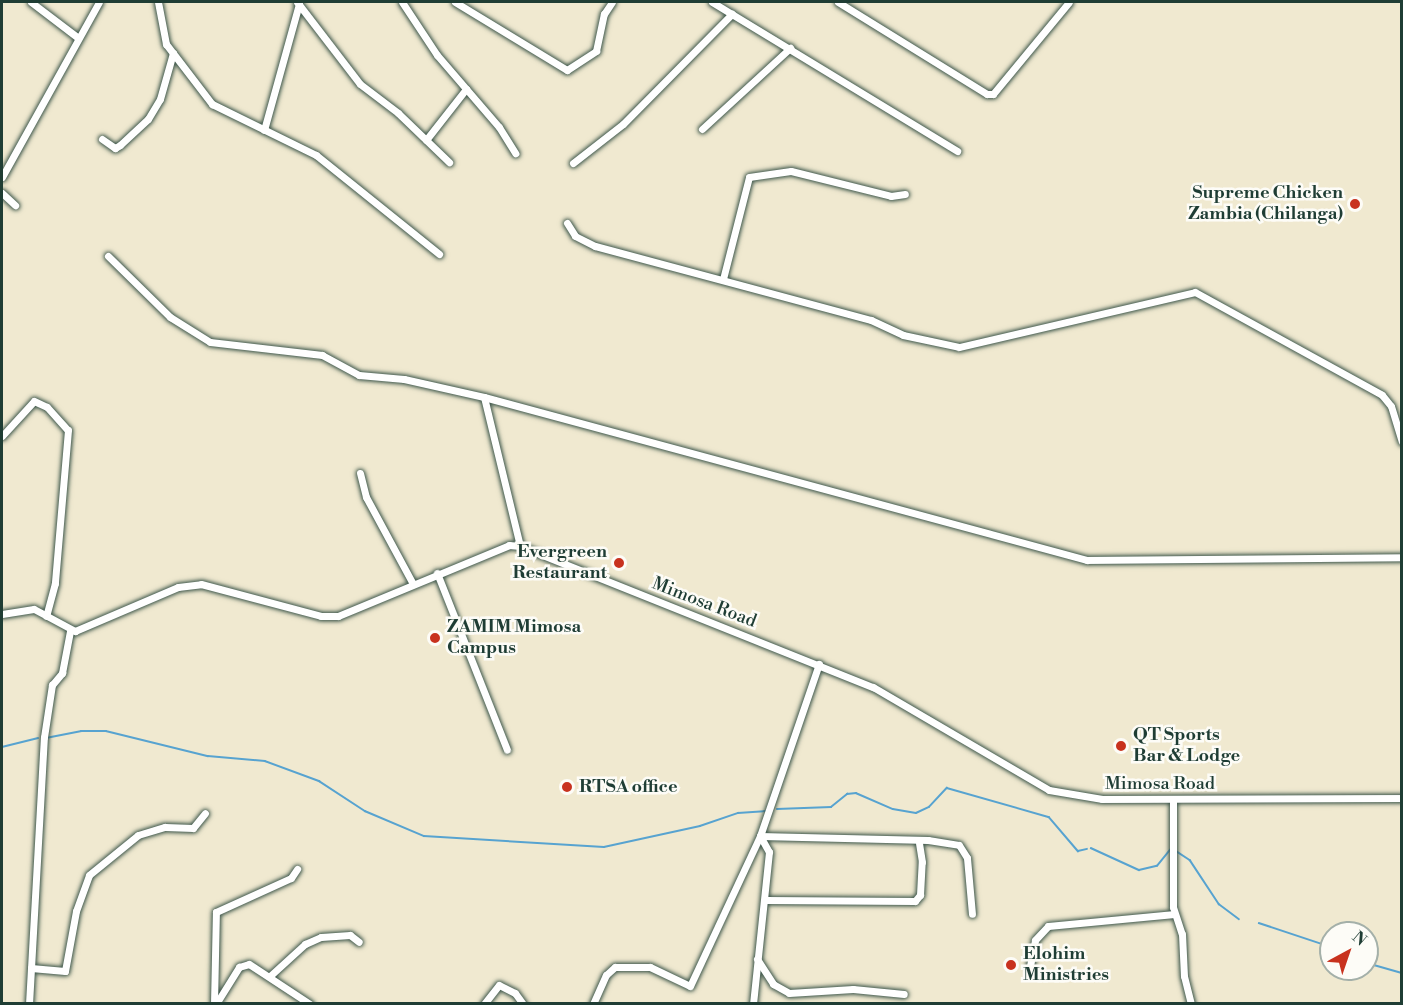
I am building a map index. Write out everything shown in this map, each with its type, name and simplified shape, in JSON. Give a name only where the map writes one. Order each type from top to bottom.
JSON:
[{"type":"street","points":[[31,2],[77,37]]},
{"type":"street","points":[[2,177],[77,37],[99,2]]},
{"type":"street","points":[[158,2],[162,30],[173,53],[212,105],[320,158],[439,254]]},
{"type":"street","points":[[402,2],[437,55],[501,130],[515,153]]},
{"type":"street","points":[[455,2],[567,70],[596,51],[604,14],[612,2]]},
{"type":"street","points":[[712,2],[957,151]]},
{"type":"street","points":[[838,2],[987,94],[993,94],[1069,2]]},
{"type":"street","points":[[264,130],[298,3]]},
{"type":"street","points":[[298,3],[360,84],[426,140],[448,162]]},
{"type":"street","points":[[573,163],[623,124],[732,14]]},
{"type":"street","points":[[702,129],[790,48]]},
{"type":"street","points":[[102,139],[115,148],[148,119],[160,99],[173,53]]},
{"type":"street","points":[[426,140],[466,89]]},
{"type":"street","points":[[723,279],[749,177],[791,171],[891,196],[905,194]]},
{"type":"street","points":[[2,193],[15,205]]},
{"type":"street","points":[[567,223],[575,236],[595,246],[871,320],[903,335],[959,347],[1195,292],[1382,395],[1391,406],[1401,441]]},
{"type":"street","points":[[108,256],[170,317],[210,342],[322,355],[359,375],[404,379],[484,397],[1087,560],[1401,557]]},
{"type":"street","points":[[70,631],[190,585],[212,585],[321,615],[338,615],[509,545],[520,546],[484,397]]},
{"type":"street","points":[[2,436],[34,401],[47,407],[68,430],[56,583],[46,616]]},
{"type":"street","points":[[360,473],[366,497],[413,584]]},
{"type":"street","name":"Mimosa Road","points":[[520,546],[819,664],[893,696],[1048,790],[1080,798],[1401,798]]},
{"type":"street","points":[[437,573],[507,750]]},
{"type":"street","points":[[2,614],[24,608],[46,616],[70,631]]},
{"type":"street","points":[[28,1004],[44,737],[52,685],[62,673],[70,631]]},
{"type":"street","points":[[593,1004],[606,975],[615,967],[650,967],[690,986],[760,836],[819,664]]},
{"type":"street","points":[[1173,799],[1174,914],[1182,933],[1184,976],[1191,1004]]},
{"type":"street","points":[[31,968],[65,971],[76,911],[89,885],[89,875],[138,835],[165,827],[193,828],[205,813]]},
{"type":"street","points":[[760,836],[959,845],[965,851],[972,914]]},
{"type":"street","points":[[753,1004],[768,852],[760,836]]},
{"type":"street","points":[[765,900],[915,901],[920,895],[922,862],[919,843]]},
{"type":"street","points":[[215,1004],[216,912],[291,878],[297,869]]},
{"type":"street","points":[[1030,966],[1035,940],[1048,926],[1174,914]]},
{"type":"street","points":[[271,975],[305,944],[321,937],[350,935],[359,942]]},
{"type":"street","points":[[757,960],[773,984],[789,993],[853,989],[904,994]]},
{"type":"street","points":[[215,1004],[239,967],[249,964],[271,975],[310,1004]]},
{"type":"street","points":[[484,1004],[499,985],[515,993],[523,1004]]},
{"type":"waterway","points":[[46,738],[81,731],[106,731],[208,756],[265,761],[319,781],[365,811],[424,836],[604,847],[700,826],[738,813],[765,811]]},
{"type":"waterway","points":[[2,747],[38,738]]},
{"type":"waterway","points":[[777,809],[831,807],[847,794],[856,793],[893,809],[916,813],[929,807],[947,788],[1049,817],[1078,851],[1087,849]]},
{"type":"waterway","points":[[1091,848],[1139,870],[1157,866],[1170,850]]},
{"type":"waterway","points":[[1176,851],[1190,860],[1219,904],[1239,919]]},
{"type":"waterway","points":[[1259,923],[1319,943]]},
{"type":"waterway","points":[[1379,966],[1402,973]]},
{"type":"place","name":"Supreme Chicken Zambia (Chilanga)","points":[[1355,204]]},
{"type":"place","name":"Evergreen Restaurant","points":[[619,563]]},
{"type":"place","name":"ZAMIM Mimosa Campus","points":[[435,638]]},
{"type":"place","name":"QT Sports Bar & Lodge","points":[[1121,746]]},
{"type":"place","name":"RTSA office","points":[[567,787]]},
{"type":"place","name":"Elohim Ministries","points":[[1011,965]]}]
